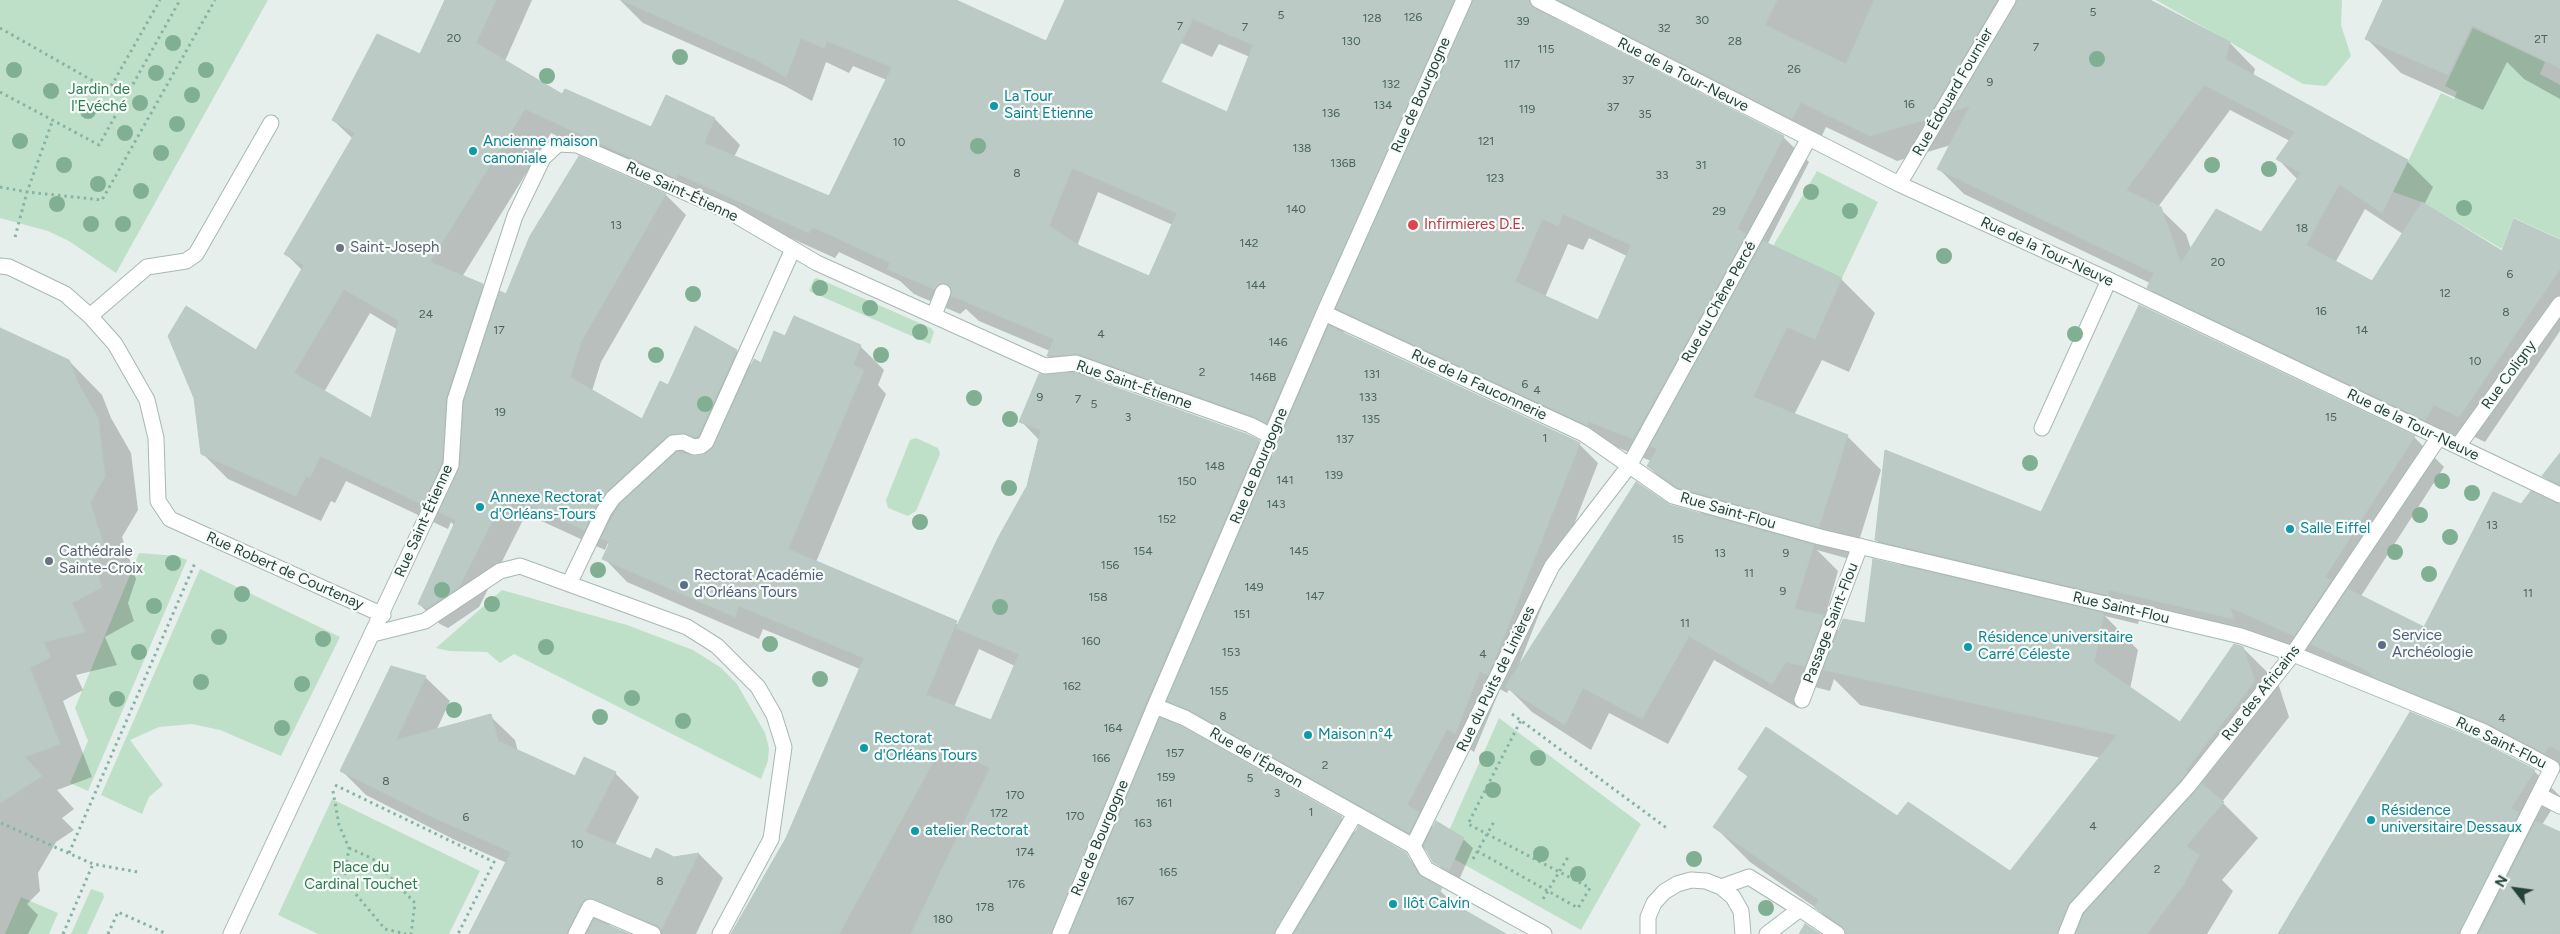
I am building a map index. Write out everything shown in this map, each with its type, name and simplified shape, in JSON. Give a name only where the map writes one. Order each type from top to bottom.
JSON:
[{"type":"street","name":"Rue de Bourgogne","points":[[1060,934],[1155,706],[1324,313],[1464,0]]},
{"type":"street","name":"Rue de la Tour-Neuve","points":[[1538,0],[1899,184],[2110,280],[2560,495]]},
{"type":"street","name":"Rue Édouard Fournier","points":[[1899,184],[2008,0]]},
{"type":"street","points":[[90,316],[146,267],[186,260],[196,254],[271,123]]},
{"type":"street","name":"Rue du Chêne Percé","points":[[1629,466],[1808,138]]},
{"type":"street","name":"Rue Saint-Étienne","points":[[383,615],[395,583],[452,465],[455,400],[515,216],[544,158],[558,144],[577,145],[730,212],[817,263],[1045,366],[1076,363],[1250,425],[1271,436]]},
{"type":"street","points":[[569,584],[604,511],[613,498],[673,443],[683,442],[694,447],[701,446],[706,442],[793,249]]},
{"type":"street","name":"Rue Robert de Courtenay","points":[[4,267],[65,294],[90,316],[115,344],[146,400],[156,438],[158,501],[170,520],[383,615],[303,778],[236,932]]},
{"type":"street","points":[[2042,428],[2110,280]]},
{"type":"street","points":[[934,315],[943,292]]},
{"type":"street","name":"Rue Coligny","points":[[2458,446],[2560,304]]},
{"type":"street","name":"Rue de la Fauconnerie","points":[[1324,313],[1584,434],[1629,466]]},
{"type":"street","name":"Rue des Africains","points":[[2066,934],[2076,909],[2188,786],[2293,654],[2439,437]]},
{"type":"street","name":"Rue Saint-Flou","points":[[1629,466],[1673,496],[1860,546],[2242,636],[2293,654],[2482,732],[2552,768],[2538,795],[2560,806]]},
{"type":"street","name":"Rue du Puits de Linières","points":[[1413,846],[1552,566],[1629,466]]},
{"type":"street","name":"Passage Saint-Flou","points":[[1802,700],[1860,546]]},
{"type":"street","points":[[373,634],[425,622],[500,570],[520,566],[687,627],[717,646],[758,687],[774,715],[784,747],[771,839],[720,934]]},
{"type":"street","name":"Rue de l'Éperon","points":[[1155,706],[1185,718],[1355,814]]},
{"type":"street","points":[[2468,934],[2538,795]]},
{"type":"street","points":[[1283,934],[1355,814],[1413,846],[1426,869],[1544,934]]},
{"type":"street","points":[[1721,887],[1749,877],[1837,934]]},
{"type":"street","points":[[1648,934],[1648,917],[1654,903],[1664,892],[1677,884],[1691,880],[1706,881],[1721,887],[1733,897],[1741,911],[1743,934]]},
{"type":"street","points":[[576,934],[590,907],[653,934]]},
{"type":"street","points":[[1766,934],[1800,909]]},
{"type":"path","points":[[0,28],[109,90],[160,0]]},
{"type":"path","points":[[0,92],[99,146],[180,0]]},
{"type":"path","points":[[0,187],[27,192],[102,200],[215,0]]},
{"type":"path","points":[[4,267],[27,192],[52,122]]},
{"type":"path","points":[[69,853],[206,536]]},
{"type":"path","points":[[1488,695],[1668,829]]},
{"type":"path","points":[[1477,851],[1578,908],[1590,888],[1468,824],[1521,720]]},
{"type":"path","points":[[406,934],[386,929],[344,880],[348,848],[339,825],[332,783],[494,862],[458,934]]},
{"type":"path","points":[[1458,886],[1494,820]]},
{"type":"path","points":[[1,823],[94,864],[138,872]]},
{"type":"path","points":[[348,848],[373,859],[415,904],[411,934]]},
{"type":"path","points":[[1529,926],[1568,857]]},
{"type":"path","points":[[63,934],[94,864]]},
{"type":"path","points":[[108,934],[118,912],[167,934]]},
{"type":"green space","name":"Jardin de l'Evéché","points":[[0,0],[268,0],[116,273],[69,241],[48,231],[0,218]]},
{"type":"green space","points":[[2156,0],[2342,0],[2341,25],[2351,56],[2326,86],[2303,84]]},
{"type":"green space","points":[[2473,28],[2545,62],[2540,74],[2560,85],[2560,239],[2514,218],[2502,249],[2422,202],[2393,192],[2441,93],[2454,99],[2457,92],[2445,86]]},
{"type":"green space","points":[[1817,171],[1878,202],[1842,278],[1773,246]]},
{"type":"green space","points":[[817,278],[931,328],[934,332],[930,344],[809,291],[814,279]]},
{"type":"green space","points":[[916,438],[938,448],[940,454],[916,511],[908,516],[888,508],[886,500],[910,440]]},
{"type":"green space","points":[[139,553],[177,556],[187,560],[88,791],[70,783],[88,741],[75,708]]},
{"type":"green space","points":[[200,569],[340,637],[281,756],[220,730],[192,724],[159,727],[130,740],[163,785],[149,797],[142,814],[101,795]]},
{"type":"green space","points":[[502,590],[627,625],[693,650],[720,667],[737,684],[765,733],[769,748],[768,761],[761,779],[514,654],[500,663],[487,652],[449,651],[436,648]]},
{"type":"green space","points":[[1499,718],[1641,824],[1581,930],[1440,851]]},
{"type":"green space","name":"Place du Cardinal Touchet","points":[[332,799],[480,871],[449,934],[318,934],[278,915]]},
{"type":"green space","points":[[91,889],[103,893],[104,897],[87,934],[71,934]]},
{"type":"green space","points":[[21,897],[58,913],[49,934],[5,934]]},
{"type":"building","points":[[445,0],[496,0],[476,43],[562,94],[565,89],[651,127],[666,95],[715,118],[704,143],[829,196],[892,67],[827,41],[824,48],[801,38],[786,77],[758,61],[621,0],[956,0],[1046,41],[1065,0],[1454,0],[1266,423],[1253,416],[1079,354],[1047,356],[1054,339],[952,296],[952,290],[947,284],[941,283],[934,289],[887,269],[890,263],[813,227],[809,233],[678,174],[676,178],[525,109],[430,262],[483,284],[446,397],[442,463],[422,504],[320,456],[310,478],[306,476],[296,496],[201,454],[194,398],[168,336],[186,306],[256,350],[304,265],[284,254],[355,133],[332,120],[377,34],[420,54]],"holes":[[[1193,19],[1253,45],[1227,112],[1161,82]],[[1072,168],[1177,213],[1149,276],[1080,246],[1049,226]],[[344,289],[399,321],[371,418],[294,373]]]},
{"type":"building","points":[[1473,0],[1529,0],[1534,8],[1784,136],[1737,229],[1746,234],[1633,439],[1588,421],[1587,425],[1336,308]],"holes":[[[1563,214],[1631,245],[1598,320],[1515,282],[1542,219],[1558,226]]]},
{"type":"building","points":[[1559,0],[1777,0],[1765,25],[1846,64],[1874,0],[1997,0],[1927,119],[1870,136],[1801,102],[1792,119]]},
{"type":"building","points":[[2017,0],[2150,0],[2230,42],[2225,59],[2408,160],[2382,213],[2339,184],[2306,245],[2372,281],[2422,202],[2502,251],[2514,219],[2560,240],[2560,269],[2459,417],[2434,405],[2425,420],[2147,288],[2154,273],[1937,169],[1970,106],[1953,111]],"holes":[[[2204,85],[2295,132],[2276,159],[2301,173],[2261,232],[2216,209],[2181,263],[2161,207],[2126,190]]]},
{"type":"building","points":[[2383,0],[2560,0],[2560,68],[2472,25],[2448,75],[2365,39]]},
{"type":"building","points":[[579,156],[666,194],[581,342],[570,377],[642,419],[660,381],[668,385],[695,326],[737,350],[698,436],[695,437],[682,433],[667,436],[607,491],[584,530],[506,494],[459,587],[427,608],[418,604],[456,520],[439,512],[460,466],[464,402],[500,291],[506,294],[530,236]]},
{"type":"building","points":[[1763,241],[1842,278],[1815,339],[1787,327],[1753,397],[1848,435],[1819,527],[1677,487],[1647,466],[1657,449],[1650,446]]},
{"type":"building","points":[[2139,305],[2415,436],[2325,577],[2331,580],[2294,636],[2230,607],[2234,619],[2109,590],[2108,595],[1875,540],[1885,450],[2041,512]]},
{"type":"building","points":[[794,316],[861,345],[853,365],[864,370],[788,549],[957,621],[926,695],[991,720],[1019,654],[956,628],[998,538],[1027,486],[1041,430],[1019,422],[1039,374],[1075,373],[1259,440],[1146,702],[1051,934],[911,934],[990,768],[943,744],[839,934],[731,934],[786,838],[864,658],[739,606],[735,617],[602,559],[610,542],[601,538],[620,504],[677,452],[695,456],[703,455],[712,449],[754,359],[761,363],[774,331],[785,336]]},
{"type":"building","points":[[1329,326],[1580,443],[1493,664],[1487,675],[1480,671],[1455,734],[1447,729],[1407,805],[1419,812],[1409,833],[1189,710],[1167,701]]},
{"type":"building","name":"Cathédrale Sainte-Croix","points":[[0,328],[69,360],[78,383],[98,418],[105,476],[90,503],[104,545],[95,569],[102,587],[72,603],[85,632],[43,642],[51,657],[30,668],[60,744],[25,757],[42,776],[0,803]]},
{"type":"building","points":[[2560,453],[2560,485],[2542,476]]},
{"type":"building","points":[[1636,482],[1670,505],[1814,545],[1794,609],[1824,615],[1805,666],[1786,662],[1772,684],[1689,636],[1642,719],[1583,688],[1565,725],[1505,687]]},
{"type":"building","points":[[2531,491],[2560,504],[2560,751],[2549,746],[2544,753],[2486,722],[2376,678],[2366,670],[2311,644],[2348,589],[2424,627],[2493,492],[2521,504]]},
{"type":"building","points":[[1873,559],[2104,613],[2094,662],[2180,722],[2234,644],[2243,647],[2255,681],[2186,770],[2187,772],[2181,780],[2069,903],[2057,934],[1846,934],[1842,926],[1814,907],[1819,900],[1713,827],[1748,776],[1738,769],[1766,727],[1897,816],[1908,802],[2010,871],[2117,735],[1823,670],[1843,619],[1865,623]]},
{"type":"building","points":[[391,666],[426,676],[396,740],[491,714],[498,741],[575,776],[584,757],[616,772],[585,832],[651,859],[656,848],[674,857],[699,853],[661,930],[657,925],[590,898],[582,903],[567,934],[469,934],[511,852],[428,815],[340,771]]},
{"type":"building","name":"Résidence universitaire Dessaux","points":[[2410,712],[2478,740],[2535,770],[2511,808],[2519,812],[2459,934],[2278,934]]},
{"type":"building","points":[[1160,718],[1181,726],[1342,817],[1274,934],[1070,934]]},
{"type":"building","points":[[2202,784],[2224,802],[2186,846],[2199,855],[2184,884],[2147,934],[2076,934],[2084,914]]},
{"type":"building","points":[[1436,821],[1464,838],[1449,871],[1433,862],[1424,846]]},
{"type":"building","points":[[2536,821],[2560,832],[2560,934],[2479,934]]},
{"type":"building","name":"Ilôt Calvin","points":[[1359,826],[1406,853],[1418,874],[1442,888],[1438,895],[1506,934],[1294,934]]},
{"type":"building","points":[[594,919],[629,934],[587,934]]},
{"type":"building","points":[[1805,924],[1820,934],[1799,934]]},
{"type":"place","name":"La Tour Saint Etienne","points":[[994,106]]},
{"type":"place","name":"Ancienne maison canoniale","points":[[473,151]]},
{"type":"place","name":"Infirmieres D.E.","points":[[1413,225]]},
{"type":"place","name":"Saint-Joseph","points":[[340,248]]},
{"type":"place","name":"Annexe Rectorat d'Orléans-Tours","points":[[480,507]]},
{"type":"place","name":"Salle Eiffel","points":[[2290,529]]},
{"type":"place","name":"Cathédrale Sainte-Croix","points":[[49,561]]},
{"type":"place","name":"Rectorat Académie d'Orléans Tours","points":[[684,585]]},
{"type":"place","name":"Service Archéologie","points":[[2382,645]]},
{"type":"place","name":"Résidence universitaire Carré Céleste","points":[[1968,647]]},
{"type":"place","name":"Maison n°4","points":[[1308,735]]},
{"type":"place","name":"Rectorat d'Orléans Tours","points":[[864,748]]},
{"type":"place","name":"Résidence universitaire Dessaux","points":[[2371,820]]},
{"type":"place","name":"atelier Rectorat","points":[[915,831]]},
{"type":"place","name":"Ilôt Calvin","points":[[1393,904]]}]
